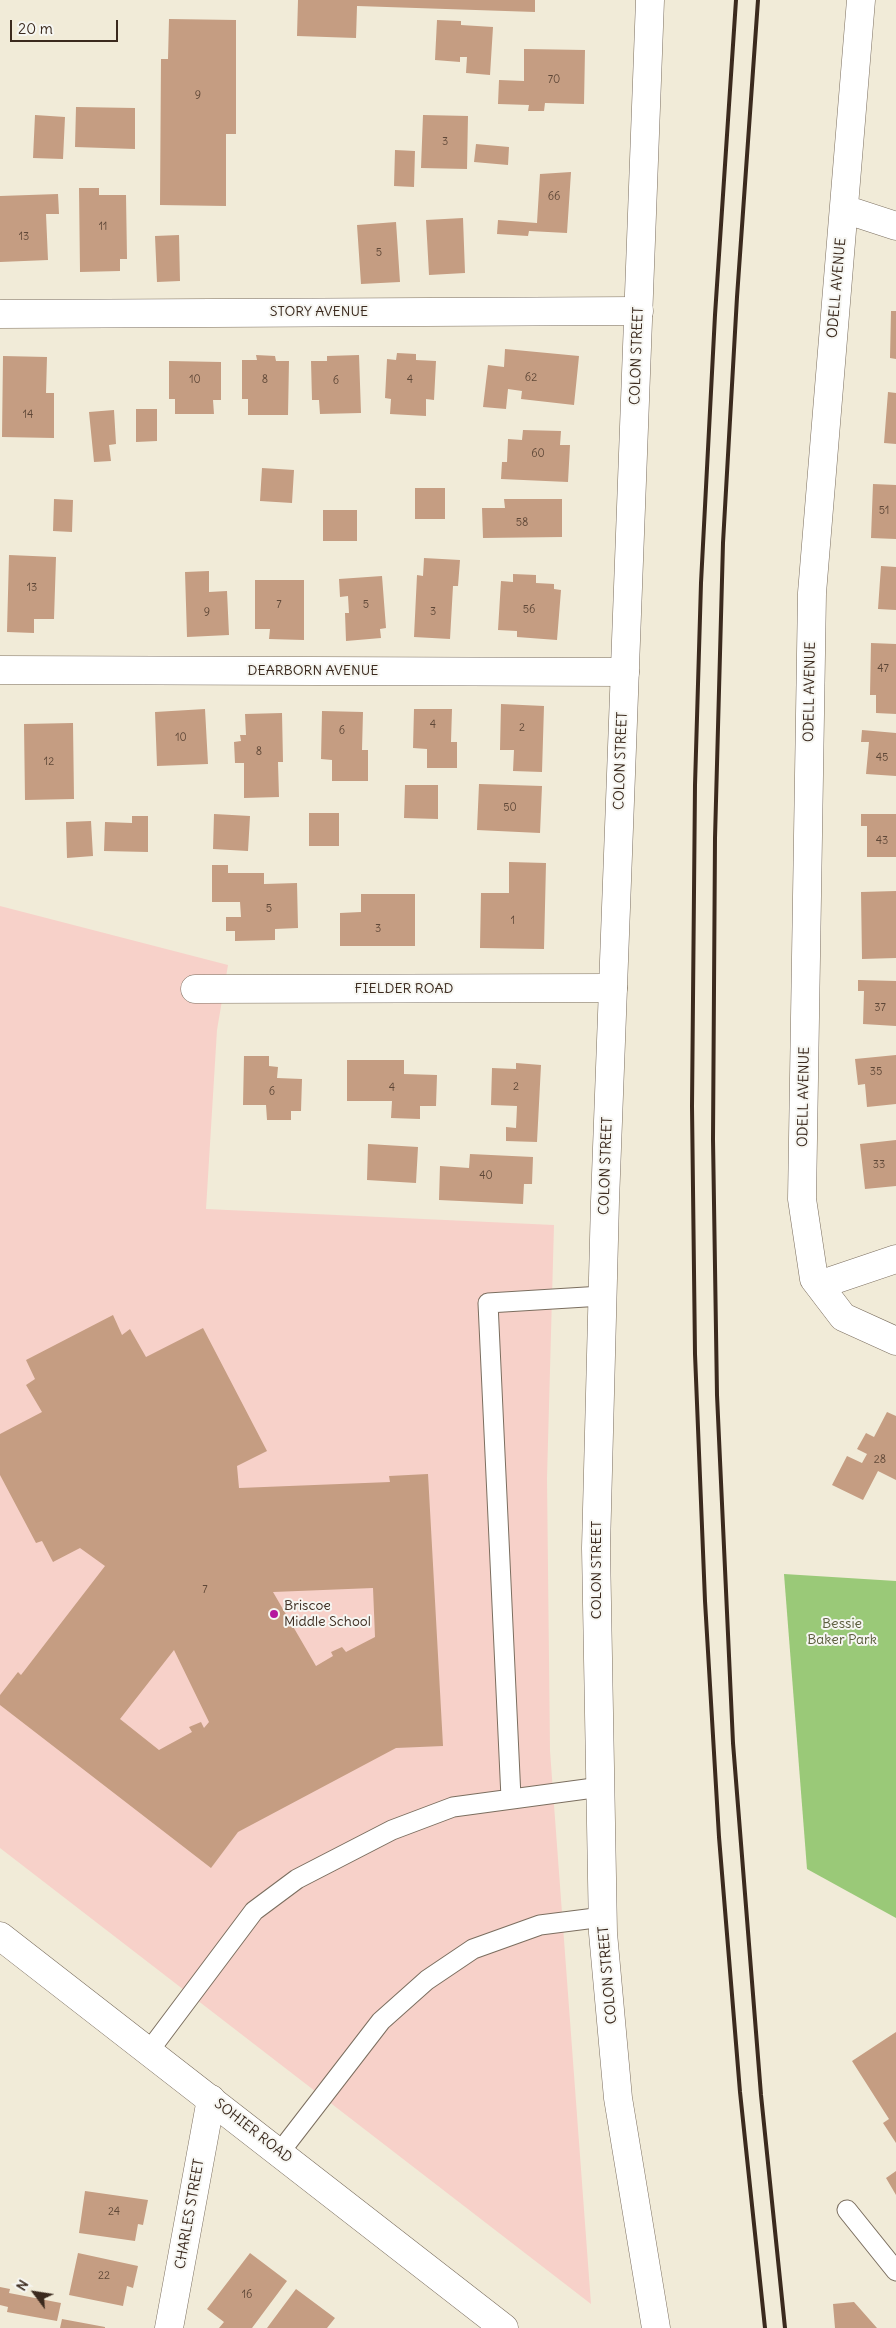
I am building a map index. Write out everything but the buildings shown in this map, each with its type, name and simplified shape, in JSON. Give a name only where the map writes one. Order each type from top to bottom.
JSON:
[{"type":"street","name":"COLON STREET","points":[[650,0],[612,988],[596,1548],[603,1916],[618,2098],[656,2328]]},
{"type":"street","name":"ODELL AVENUE","points":[[861,0],[812,603],[802,1199],[814,1278],[843,1317],[896,1341]]},
{"type":"street","points":[[844,209],[896,226]]},
{"type":"street","name":"STORY AVENUE","points":[[0,314],[638,311]]},
{"type":"street","name":"DEARBORN AVENUE","points":[[0,670],[625,672]]},
{"type":"street","name":"FIELDER ROAD","points":[[195,989],[612,988]]},
{"type":"street","points":[[819,1285],[896,1259]]},
{"type":"street","name":"SOHIER ROAD","points":[[0,1936],[504,2328]]},
{"type":"street","name":"CHARLES STREET","points":[[169,2328],[211,2099]]},
{"type":"lane","points":[[511,1798],[488,1303],[602,1296]]},
{"type":"lane","points":[[149,2051],[254,1911],[297,1879],[392,1830],[453,1807],[601,1787]]},
{"type":"lane","points":[[280,2152],[381,2021],[427,1980],[473,1949],[540,1925],[603,1916]]},
{"type":"lane","points":[[847,2210],[896,2271]]},
{"type":"shaded area","name":"Briscoe Middle School","points":[[0,906],[228,965],[217,1030],[206,1209],[554,1225],[547,1478],[550,1751],[591,2304],[0,1848]]},
{"type":"green space","name":"Bessie Baker Park","points":[[784,1574],[896,1581],[896,1918],[807,1869]]},
{"type":"railway","points":[[736,0],[715,315],[701,583],[695,785],[692,1106],[695,1354],[705,1601],[719,1837],[740,2092],[765,2328]]},
{"type":"railway","points":[[758,0],[737,297],[723,543],[715,838],[713,1139],[717,1395],[733,1743],[761,2095],[785,2328]]},
{"type":"place","name":"Briscoe Middle School","points":[[274,1614]]}]
